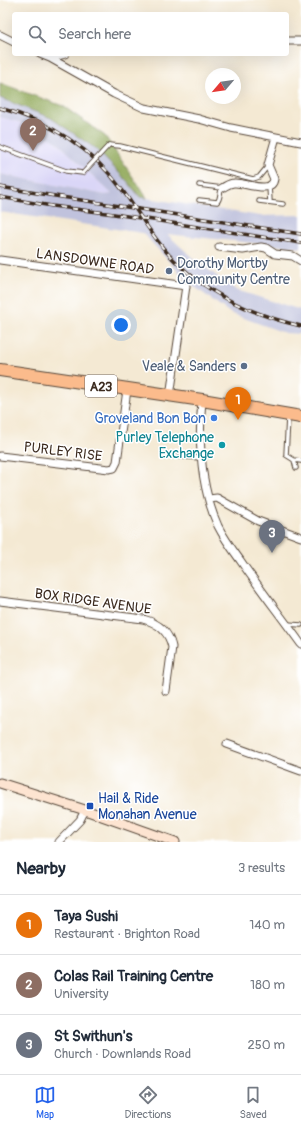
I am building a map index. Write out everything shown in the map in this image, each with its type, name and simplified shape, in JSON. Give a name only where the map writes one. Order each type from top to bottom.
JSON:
[{"type":"highway","name":"A23","points":[[0,370],[202,400],[301,417]]},
{"type":"street","points":[[0,35],[12,41]]},
{"type":"street","points":[[289,41],[301,41]]},
{"type":"street","points":[[45,56],[114,94],[144,108],[301,142]]},
{"type":"street","points":[[50,58],[58,56]]},
{"type":"street","points":[[222,188],[233,183],[262,187],[269,186],[274,183],[274,179],[268,165],[276,137]]},
{"type":"street","points":[[219,247],[243,250],[261,247],[266,248],[275,254],[293,256],[301,261]]},
{"type":"street","name":"LANSDOWNE ROAD","points":[[0,260],[186,286],[170,396]]},
{"type":"street","name":"PURLEY RISE","points":[[0,456],[109,469],[114,468],[117,462],[127,390]]},
{"type":"street","points":[[202,400],[200,424],[203,473],[209,499],[219,527],[225,539],[301,644]]},
{"type":"street","points":[[209,499],[217,498],[258,521],[301,537]]},
{"type":"street","name":"BOX RIDGE AVENUE","points":[[0,601],[143,618],[156,623],[168,636],[172,647],[166,691]]},
{"type":"street","points":[[228,744],[301,771]]},
{"type":"street","points":[[0,783],[85,810],[175,842]]},
{"type":"street","points":[[59,842],[80,820],[85,810]]},
{"type":"lane","points":[[0,147],[66,171],[83,173],[109,146],[120,146],[253,178],[259,177],[268,165]]},
{"type":"lane","points":[[199,185],[222,188],[220,191],[219,200],[217,202],[199,200]]},
{"type":"lane","points":[[269,186],[270,202]]},
{"type":"lane","points":[[260,201],[283,204]]},
{"type":"lane","points":[[288,415],[286,455],[294,460],[301,461]]},
{"type":"lane","points":[[172,456],[201,458]]},
{"type":"lane","points":[[294,460],[296,468]]},
{"type":"lane","points":[[287,624],[301,625]]},
{"type":"shaded area","points":[[0,98],[51,118],[96,149],[128,182],[140,197],[260,216],[301,215],[301,248],[167,234],[195,260],[236,290],[301,310],[301,334],[285,333],[230,313],[188,282],[143,233],[0,212],[0,174],[105,195],[112,194],[56,141],[19,122],[0,117]]},
{"type":"shaded area","points":[[0,117],[19,122],[56,141],[112,194],[105,195],[0,174]]},
{"type":"green space","points":[[0,83],[63,106],[105,136],[147,198],[140,197],[128,182],[96,149],[51,118],[0,98]]},
{"type":"railway","points":[[0,108],[53,129],[69,139],[98,162],[123,191],[166,252],[202,284],[249,310],[301,326]]},
{"type":"railway","points":[[0,187],[301,234]]},
{"type":"railway","points":[[0,197],[301,243]]},
{"type":"place","name":"Colas Rail Training Centre","points":[[33,151]]},
{"type":"place","name":"Dorothy Mortby Community Centre","points":[[169,271]]},
{"type":"place","name":"Veale & Sanders","points":[[244,366]]},
{"type":"place","name":"Groveland Bon Bon","points":[[214,418]]},
{"type":"place","name":"Taya Sushi","points":[[238,420]]},
{"type":"place","name":"Purley Telephone Exchange","points":[[222,445]]},
{"type":"place","name":"St Swithun's","points":[[272,553]]},
{"type":"place","name":"Hail & Ride Monahan Avenue","points":[[90,806]]}]
